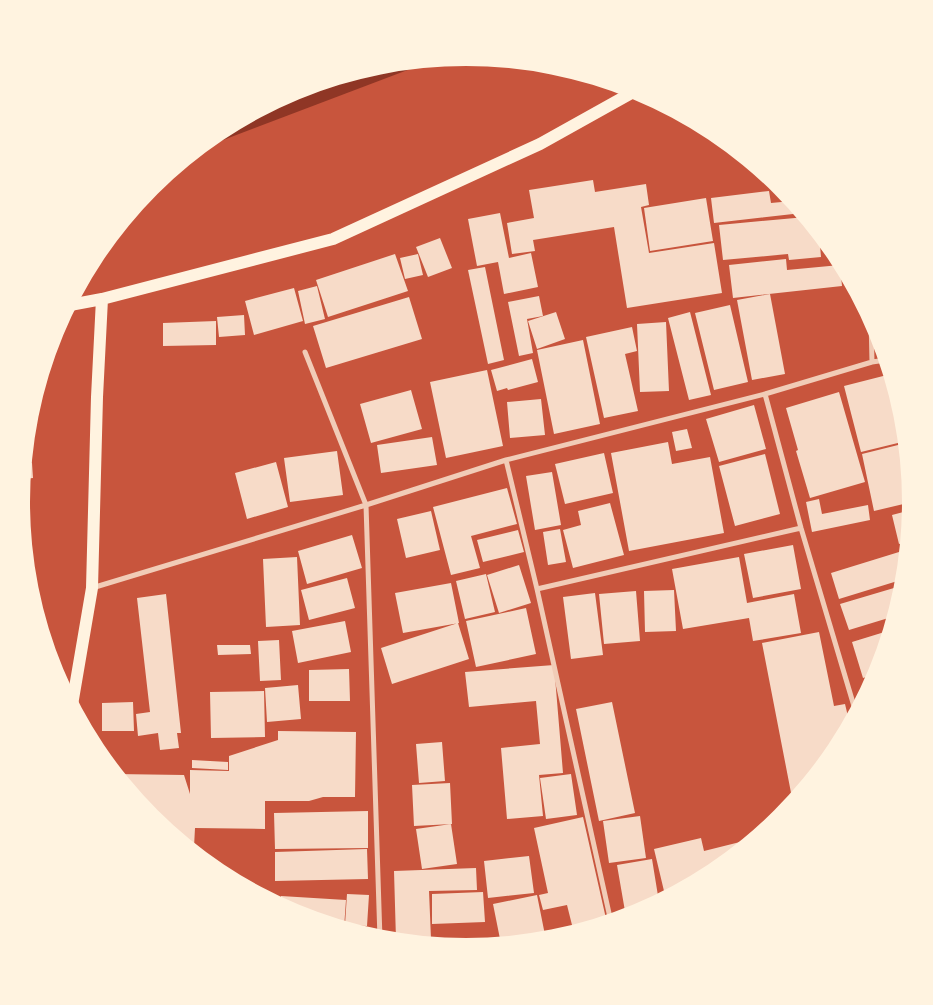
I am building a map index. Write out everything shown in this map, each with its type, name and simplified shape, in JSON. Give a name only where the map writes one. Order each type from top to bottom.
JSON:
[{"type":"main road","points":[[78,304],[102,299],[333,239],[540,144],[626,96]]},
{"type":"main road","points":[[74,694],[92,588],[97,397],[102,299]]},
{"type":"street","points":[[871,339],[872,362]]},
{"type":"street","points":[[306,352],[366,505],[380,931]]},
{"type":"street","points":[[92,588],[366,505],[506,460],[765,394],[880,361]]},
{"type":"street","points":[[765,394],[801,528],[854,705]]},
{"type":"street","points":[[506,460],[610,915]]},
{"type":"street","points":[[537,589],[801,528]]},
{"type":"shaded area","points":[[406,71],[225,139],[248,124],[299,99],[354,81],[381,74]]},
{"type":"building","points":[[593,180],[595,192],[646,184],[649,205],[641,207],[649,253],[714,243],[722,293],[627,308],[614,227],[533,240],[535,251],[512,254],[507,223],[534,218],[529,190]]},
{"type":"building","points":[[769,191],[771,203],[783,202],[794,214],[714,223],[711,198]]},
{"type":"building","points":[[706,198],[713,241],[650,251],[644,208]]},
{"type":"building","points":[[500,213],[509,258],[531,253],[538,287],[504,294],[498,262],[477,266],[468,219]]},
{"type":"building","points":[[797,218],[820,247],[821,257],[789,260],[788,254],[723,260],[719,225]]},
{"type":"building","points":[[440,238],[452,268],[428,277],[416,247]]},
{"type":"building","points":[[395,254],[408,291],[328,317],[316,280]]},
{"type":"building","points":[[418,254],[423,275],[405,279],[400,258]]},
{"type":"building","points":[[786,259],[787,270],[833,266],[841,278],[842,286],[733,298],[729,265]]},
{"type":"building","points":[[485,267],[504,360],[488,364],[468,270]]},
{"type":"building","points":[[317,286],[325,319],[305,324],[298,291]]},
{"type":"building","points":[[294,288],[303,321],[254,335],[245,301]]},
{"type":"building","points":[[770,294],[785,374],[752,380],[737,300]]},
{"type":"building","points":[[539,296],[543,316],[527,319],[533,353],[519,356],[508,302]]},
{"type":"building","points":[[409,297],[422,339],[326,368],[313,326]]},
{"type":"building","points":[[730,305],[748,382],[714,390],[695,313]]},
{"type":"building","points":[[556,312],[565,339],[537,349],[528,321]]},
{"type":"building","points":[[690,312],[711,395],[689,400],[668,318]]},
{"type":"building","points":[[244,315],[245,335],[219,337],[217,317]]},
{"type":"building","points":[[216,321],[216,345],[163,346],[163,323]]},
{"type":"building","points":[[666,322],[669,391],[640,392],[637,324]]},
{"type":"building","points":[[632,327],[637,351],[625,354],[638,411],[604,418],[586,337]]},
{"type":"building","points":[[583,340],[600,424],[554,434],[537,350]]},
{"type":"building","points":[[532,359],[538,382],[497,391],[491,370]]},
{"type":"building","points":[[487,370],[503,446],[446,458],[430,382]]},
{"type":"building","points":[[884,376],[895,417],[899,443],[861,452],[844,386]]},
{"type":"building","points":[[411,390],[422,429],[371,443],[360,404]]},
{"type":"building","points":[[839,392],[865,482],[810,498],[786,408]]},
{"type":"building","points":[[541,399],[545,435],[510,438],[507,402]]},
{"type":"building","points":[[754,405],[766,449],[719,462],[706,419]]},
{"type":"building","points":[[687,429],[692,448],[676,451],[672,432]]},
{"type":"building","points":[[432,437],[437,465],[381,473],[377,445]]},
{"type":"building","points":[[668,442],[672,464],[710,457],[724,533],[629,551],[611,453]]},
{"type":"building","points":[[899,445],[903,504],[874,511],[862,454]]},
{"type":"building","points":[[337,451],[343,495],[290,502],[284,458]]},
{"type":"building","points":[[604,453],[613,493],[565,504],[555,464]]},
{"type":"building","points":[[765,454],[780,514],[735,526],[719,466]]},
{"type":"building","points":[[276,462],[288,507],[247,519],[235,473]]},
{"type":"building","points":[[32,464],[33,478],[31,478]]},
{"type":"building","points":[[552,472],[561,525],[535,530],[526,476]]},
{"type":"building","points":[[507,488],[517,524],[471,536],[480,568],[451,575],[433,507]]},
{"type":"building","points":[[819,499],[822,514],[868,505],[870,520],[812,532],[806,502]]},
{"type":"building","points":[[610,503],[624,555],[573,568],[563,530],[581,525],[578,511]]},
{"type":"building","points":[[431,511],[440,550],[406,558],[397,519]]},
{"type":"building","points":[[903,512],[901,544],[899,544],[892,515]]},
{"type":"building","points":[[560,529],[566,562],[548,565],[543,532]]},
{"type":"building","points":[[518,530],[524,552],[483,562],[477,540]]},
{"type":"building","points":[[352,535],[362,568],[307,584],[298,551]]},
{"type":"building","points":[[793,545],[801,589],[753,598],[744,554]]},
{"type":"building","points":[[899,552],[900,554],[896,581],[839,599],[831,573]]},
{"type":"building","points":[[297,557],[300,625],[266,627],[263,559]]},
{"type":"building","points":[[739,557],[747,603],[794,594],[801,633],[753,641],[749,618],[683,629],[672,569]]},
{"type":"building","points":[[519,565],[531,603],[499,613],[487,575]]},
{"type":"building","points":[[486,574],[495,612],[465,619],[456,581]]},
{"type":"building","points":[[347,578],[355,608],[309,620],[301,590]]},
{"type":"building","points":[[451,583],[459,623],[403,633],[395,593]]},
{"type":"building","points":[[895,588],[887,618],[849,630],[840,604]]},
{"type":"building","points":[[674,590],[676,631],[645,632],[644,591]]},
{"type":"building","points":[[636,591],[640,641],[604,644],[599,594]]},
{"type":"building","points":[[595,593],[603,655],[571,659],[563,597]]},
{"type":"building","points":[[166,594],[181,733],[177,733],[179,748],[160,750],[158,733],[138,736],[136,714],[150,712],[137,598]]},
{"type":"building","points":[[526,608],[536,654],[476,667],[466,621]]},
{"type":"building","points":[[345,621],[351,652],[298,663],[292,631]]},
{"type":"building","points":[[458,623],[469,659],[392,684],[381,648]]},
{"type":"building","points":[[819,632],[834,706],[845,704],[848,716],[813,768],[791,794],[762,643]]},
{"type":"building","points":[[883,632],[867,677],[863,678],[852,642]]},
{"type":"building","points":[[279,640],[281,680],[260,681],[258,641]]},
{"type":"building","points":[[217,645],[250,645],[251,654],[218,655]]},
{"type":"building","points":[[554,665],[563,773],[539,775],[543,816],[507,819],[501,748],[540,744],[536,701],[469,707],[465,672]]},
{"type":"building","points":[[349,669],[350,701],[309,701],[309,670]]},
{"type":"building","points":[[298,685],[301,719],[267,722],[265,688]]},
{"type":"building","points":[[264,691],[265,737],[211,738],[210,692]]},
{"type":"building","points":[[133,702],[134,731],[102,731],[102,703]]},
{"type":"building","points":[[612,702],[635,813],[599,821],[576,709]]},
{"type":"building","points":[[278,731],[356,732],[355,797],[323,797],[309,801],[265,801],[265,829],[195,828],[194,843],[158,811],[125,774],[184,775],[190,794],[190,770],[229,771],[229,756],[278,740]]},
{"type":"building","points":[[442,742],[445,781],[419,783],[416,744]]},
{"type":"building","points":[[192,760],[228,762],[228,770],[192,768]]},
{"type":"building","points":[[571,774],[577,815],[546,819],[540,778]]},
{"type":"building","points":[[450,783],[452,824],[414,826],[412,785]]},
{"type":"building","points":[[368,811],[368,848],[275,849],[274,813]]},
{"type":"building","points":[[640,816],[646,858],[609,863],[603,821]]},
{"type":"building","points":[[583,817],[606,916],[572,926],[567,905],[543,910],[539,895],[548,893],[534,828]]},
{"type":"building","points":[[451,824],[457,864],[422,869],[416,829]]},
{"type":"building","points":[[701,838],[704,851],[740,842],[685,881],[664,891],[654,849]]},
{"type":"building","points":[[367,849],[368,879],[275,881],[275,852]]},
{"type":"building","points":[[529,856],[534,893],[488,898],[484,861]]},
{"type":"building","points":[[652,859],[658,895],[625,909],[617,865]]},
{"type":"building","points":[[476,868],[477,890],[429,891],[431,937],[396,933],[394,871]]},
{"type":"building","points":[[483,892],[485,922],[432,924],[432,894]]},
{"type":"building","points":[[347,894],[369,895],[367,926],[345,921]]},
{"type":"building","points":[[537,895],[544,932],[500,937],[493,904]]},
{"type":"building","points":[[281,896],[346,900],[344,921],[299,906]]}]
